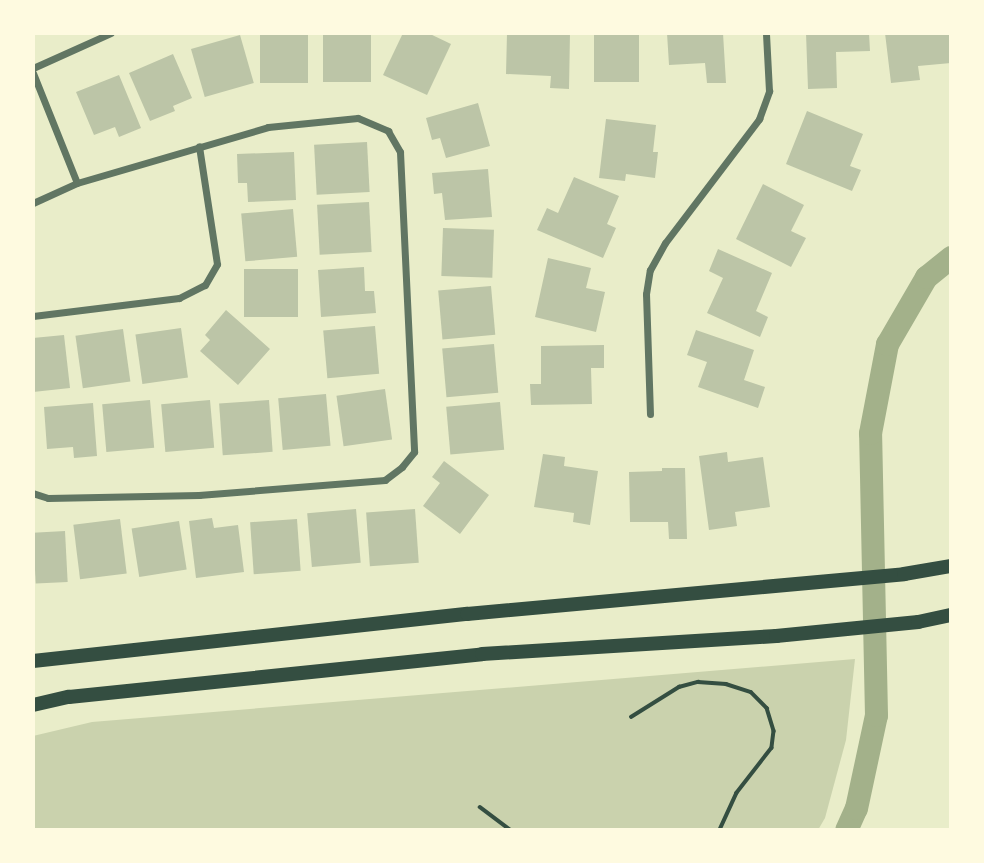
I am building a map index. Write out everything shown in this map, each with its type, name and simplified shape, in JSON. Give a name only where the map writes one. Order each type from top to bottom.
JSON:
[{"type":"main road","points":[[33,661],[467,614],[904,575],[951,566]]},
{"type":"main road","points":[[33,705],[69,697],[482,654],[829,631],[918,622],[951,615]]},
{"type":"street","points":[[33,68],[111,33]]},
{"type":"street","points":[[650,415],[646,294],[650,270],[665,243],[759,119],[769,91],[765,33]]},
{"type":"street","points":[[33,73],[77,183]]},
{"type":"street","points":[[33,203],[77,183],[268,127],[358,118],[388,131],[400,152],[414,452],[402,467],[385,480],[200,495],[48,498],[33,494]]},
{"type":"street","points":[[33,316],[179,298],[205,285],[217,264],[199,146]]},
{"type":"path","points":[[631,717],[679,687],[698,682],[726,684],[751,692],[767,708],[774,730],[772,748],[737,793],[720,830]]},
{"type":"path","points":[[480,807],[512,830]]},
{"type":"green space","points":[[855,659],[846,740],[825,818],[818,830],[33,830],[33,736],[92,722]]},
{"type":"building","points":[[260,33],[308,33],[308,83],[260,83]]},
{"type":"building","points":[[323,33],[371,33],[371,82],[323,82]]},
{"type":"building","points":[[403,33],[428,33],[451,44],[427,95],[383,75]]},
{"type":"building","points":[[507,33],[570,33],[569,89],[550,88],[551,76],[506,74]]},
{"type":"building","points":[[594,33],[639,33],[639,82],[594,82]]},
{"type":"building","points":[[667,33],[723,33],[726,83],[707,83],[705,63],[669,65]]},
{"type":"building","points":[[806,33],[869,33],[870,51],[836,52],[837,88],[808,89]]},
{"type":"building","points":[[885,33],[949,33],[951,63],[918,66],[920,80],[891,83]]},
{"type":"building","points":[[240,35],[254,83],[205,97],[191,49]]},
{"type":"building","points":[[173,54],[192,98],[173,106],[175,111],[150,121],[129,73]]},
{"type":"building","points":[[119,75],[141,128],[119,137],[115,127],[94,135],[76,92]]},
{"type":"building","points":[[478,103],[490,146],[446,158],[440,138],[432,140],[426,118]]},
{"type":"building","points":[[807,111],[863,134],[850,166],[861,170],[852,191],[786,164]]},
{"type":"building","points":[[606,119],[656,125],[653,152],[658,152],[655,178],[626,174],[625,181],[599,178]]},
{"type":"building","points":[[367,142],[370,192],[317,195],[314,145]]},
{"type":"building","points":[[294,152],[296,200],[248,202],[247,183],[238,183],[237,154]]},
{"type":"building","points":[[488,169],[492,217],[445,220],[442,193],[434,194],[432,173]]},
{"type":"building","points":[[574,177],[619,196],[607,224],[616,228],[603,258],[537,230],[547,208],[558,213]]},
{"type":"building","points":[[763,184],[804,205],[791,231],[806,238],[791,267],[736,239]]},
{"type":"building","points":[[369,202],[372,252],[320,255],[317,205]]},
{"type":"building","points":[[293,209],[297,257],[245,261],[241,214]]},
{"type":"building","points":[[443,228],[494,230],[492,278],[441,276]]},
{"type":"building","points":[[718,249],[772,273],[756,311],[768,317],[760,337],[707,313],[723,278],[709,271]]},
{"type":"building","points":[[548,258],[591,268],[586,288],[605,292],[596,332],[535,317]]},
{"type":"building","points":[[364,267],[365,291],[374,291],[376,313],[321,317],[318,270]]},
{"type":"building","points":[[244,269],[298,269],[298,317],[244,317]]},
{"type":"building","points":[[491,286],[495,335],[442,339],[438,291]]},
{"type":"building","points":[[226,310],[270,349],[238,385],[200,351],[210,340],[205,335]]},
{"type":"building","points":[[375,326],[379,374],[327,378],[323,331]]},
{"type":"building","points":[[181,328],[188,378],[142,384],[135,334]]},
{"type":"building","points":[[123,329],[130,381],[83,388],[75,336]]},
{"type":"building","points":[[696,330],[754,350],[744,380],[765,387],[758,408],[698,387],[707,362],[687,355]]},
{"type":"building","points":[[64,335],[70,388],[33,392],[33,338]]},
{"type":"building","points":[[494,344],[498,393],[446,397],[442,349]]},
{"type":"building","points":[[604,345],[604,368],[591,368],[592,404],[531,405],[530,384],[541,384],[541,346]]},
{"type":"building","points":[[385,389],[392,440],[344,446],[336,396]]},
{"type":"building","points":[[326,394],[331,446],[283,450],[278,398]]},
{"type":"building","points":[[150,400],[154,448],[106,452],[102,404]]},
{"type":"building","points":[[210,400],[214,448],[165,452],[161,404]]},
{"type":"building","points":[[269,400],[273,452],[223,455],[219,403]]},
{"type":"building","points":[[500,402],[504,450],[450,455],[446,407]]},
{"type":"building","points":[[93,403],[97,456],[74,458],[73,447],[47,449],[44,407]]},
{"type":"building","points":[[727,452],[728,462],[763,457],[770,507],[735,512],[737,526],[709,530],[699,456]]},
{"type":"building","points":[[543,454],[565,457],[564,466],[598,471],[590,525],[573,522],[574,513],[534,507]]},
{"type":"building","points":[[444,461],[489,495],[460,534],[423,506],[440,483],[432,477]]},
{"type":"building","points":[[662,468],[685,468],[687,539],[669,539],[668,522],[630,522],[629,472],[662,471]]},
{"type":"building","points":[[356,509],[361,563],[312,567],[307,513]]},
{"type":"building","points":[[415,509],[419,563],[370,566],[366,512]]},
{"type":"building","points":[[212,518],[214,528],[238,525],[244,572],[196,578],[189,521]]},
{"type":"building","points":[[120,519],[127,574],[80,579],[73,525]]},
{"type":"building","points":[[297,519],[301,571],[254,574],[250,522]]},
{"type":"building","points":[[179,521],[187,569],[139,577],[132,529]]},
{"type":"building","points":[[65,531],[68,582],[36,584],[33,533]]},
{"type":"waterway","points":[[846,830],[856,808],[876,715],[870,433],[887,344],[926,277],[951,257]]}]
